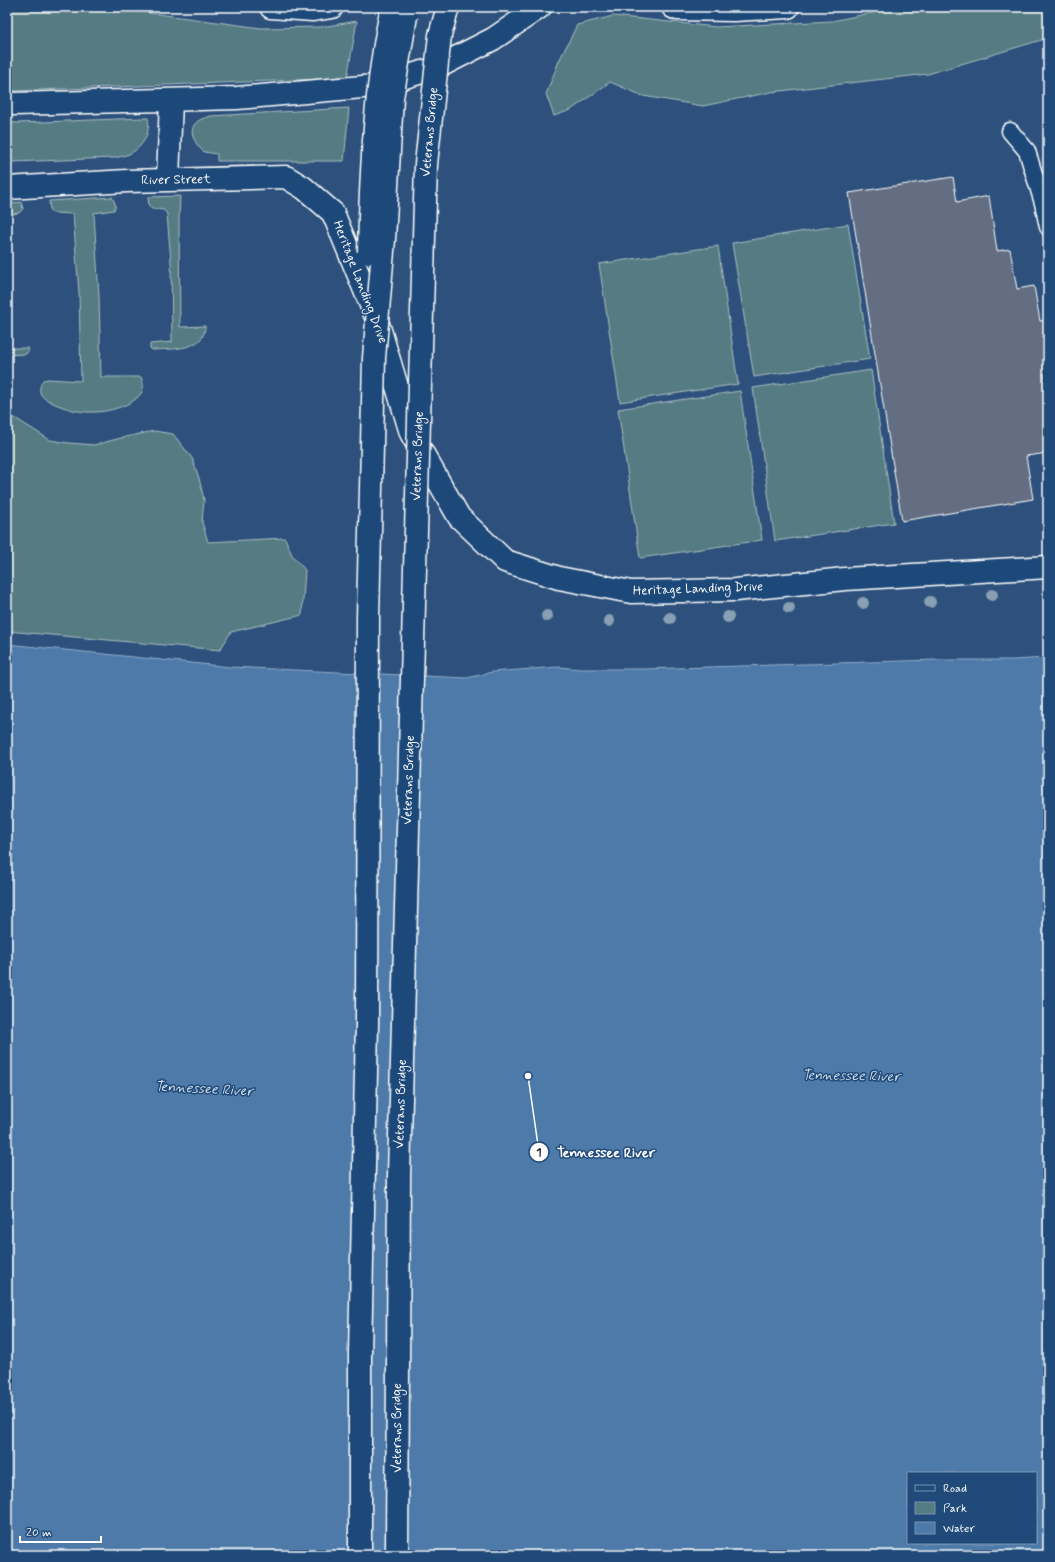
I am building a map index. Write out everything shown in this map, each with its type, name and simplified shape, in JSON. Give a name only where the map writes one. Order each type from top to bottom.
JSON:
[{"type":"main road","points":[[272,7],[313,10],[332,7]]},
{"type":"main road","points":[[374,358],[369,287],[370,211],[373,160],[382,66],[392,7]]},
{"type":"main road","points":[[360,1555],[360,1354],[367,1024],[368,626],[374,358],[384,238],[392,98],[408,7]]},
{"type":"main road","name":"Veterans Bridge","points":[[397,1555],[399,1176],[426,164],[440,35],[448,7]]},
{"type":"main road","points":[[7,102],[14,104],[237,98],[374,86],[436,68],[493,39],[540,7]]},
{"type":"main road","points":[[673,7],[734,10],[788,7]]},
{"type":"main road","points":[[168,179],[171,100]]},
{"type":"main road","name":"River Street","points":[[7,188],[168,179],[286,177],[304,188],[333,212]]},
{"type":"main road","name":"Heritage Landing Drive","points":[[333,212],[376,317],[411,433],[459,517],[505,561],[559,578],[631,592],[735,590],[845,579],[1048,567]]},
{"type":"lane","points":[[1010,132],[1027,151],[1043,203],[1048,226]]},
{"type":"green space","points":[[7,7],[106,7],[261,28],[321,27],[357,21],[347,78],[11,91],[7,90]]},
{"type":"green space","points":[[900,7],[1048,7],[1048,38],[928,74],[771,92],[703,106],[643,96],[610,82],[571,110],[554,116],[546,94],[559,61],[577,25],[613,16],[716,27],[832,21]]},
{"type":"green space","points":[[349,108],[344,161],[217,161],[217,154],[204,152],[197,145],[192,134],[195,123],[211,116]]},
{"type":"green space","points":[[148,118],[149,123],[145,139],[138,148],[127,155],[114,158],[7,161],[7,122],[17,123]]},
{"type":"green space","points":[[180,196],[180,327],[205,326],[204,334],[200,340],[186,347],[177,349],[152,350],[150,348],[150,344],[172,342],[171,262],[167,214],[164,210],[152,209],[149,207],[148,197]]},
{"type":"green space","points":[[112,197],[115,205],[114,210],[94,213],[99,296],[101,377],[141,377],[143,389],[136,399],[115,409],[101,412],[79,411],[68,409],[53,403],[43,397],[40,392],[40,387],[43,380],[81,381],[79,293],[73,214],[53,213],[50,211],[49,201]]},
{"type":"green space","points":[[21,202],[23,209],[19,213],[7,215],[7,204]]},
{"type":"green space","points":[[848,224],[870,359],[754,377],[732,243]]},
{"type":"green space","points":[[718,246],[738,384],[620,402],[599,264]]},
{"type":"green space","points":[[7,348],[28,348],[29,350],[26,354],[7,355]]},
{"type":"green space","points":[[871,370],[894,523],[775,541],[753,388]]},
{"type":"green space","points":[[740,391],[762,540],[640,558],[618,409]]},
{"type":"green space","points":[[7,413],[50,440],[69,443],[94,445],[154,431],[173,434],[192,458],[199,478],[204,500],[202,522],[208,542],[285,538],[292,555],[305,570],[302,615],[231,632],[220,650],[7,631]]},
{"type":"water","name":"Tennessee River","points":[[7,644],[230,667],[467,678],[492,672],[559,667],[580,669],[643,669],[1048,658],[1048,1555],[7,1555]]},
{"type":"building","points":[[953,177],[957,202],[989,196],[997,251],[1010,249],[1017,289],[1034,286],[1040,321],[1047,320],[1048,373],[1044,374],[1048,395],[1048,453],[1026,456],[1033,499],[902,521],[849,193]]},
{"type":"place","name":"Tennessee River","points":[[528,1076]]}]
